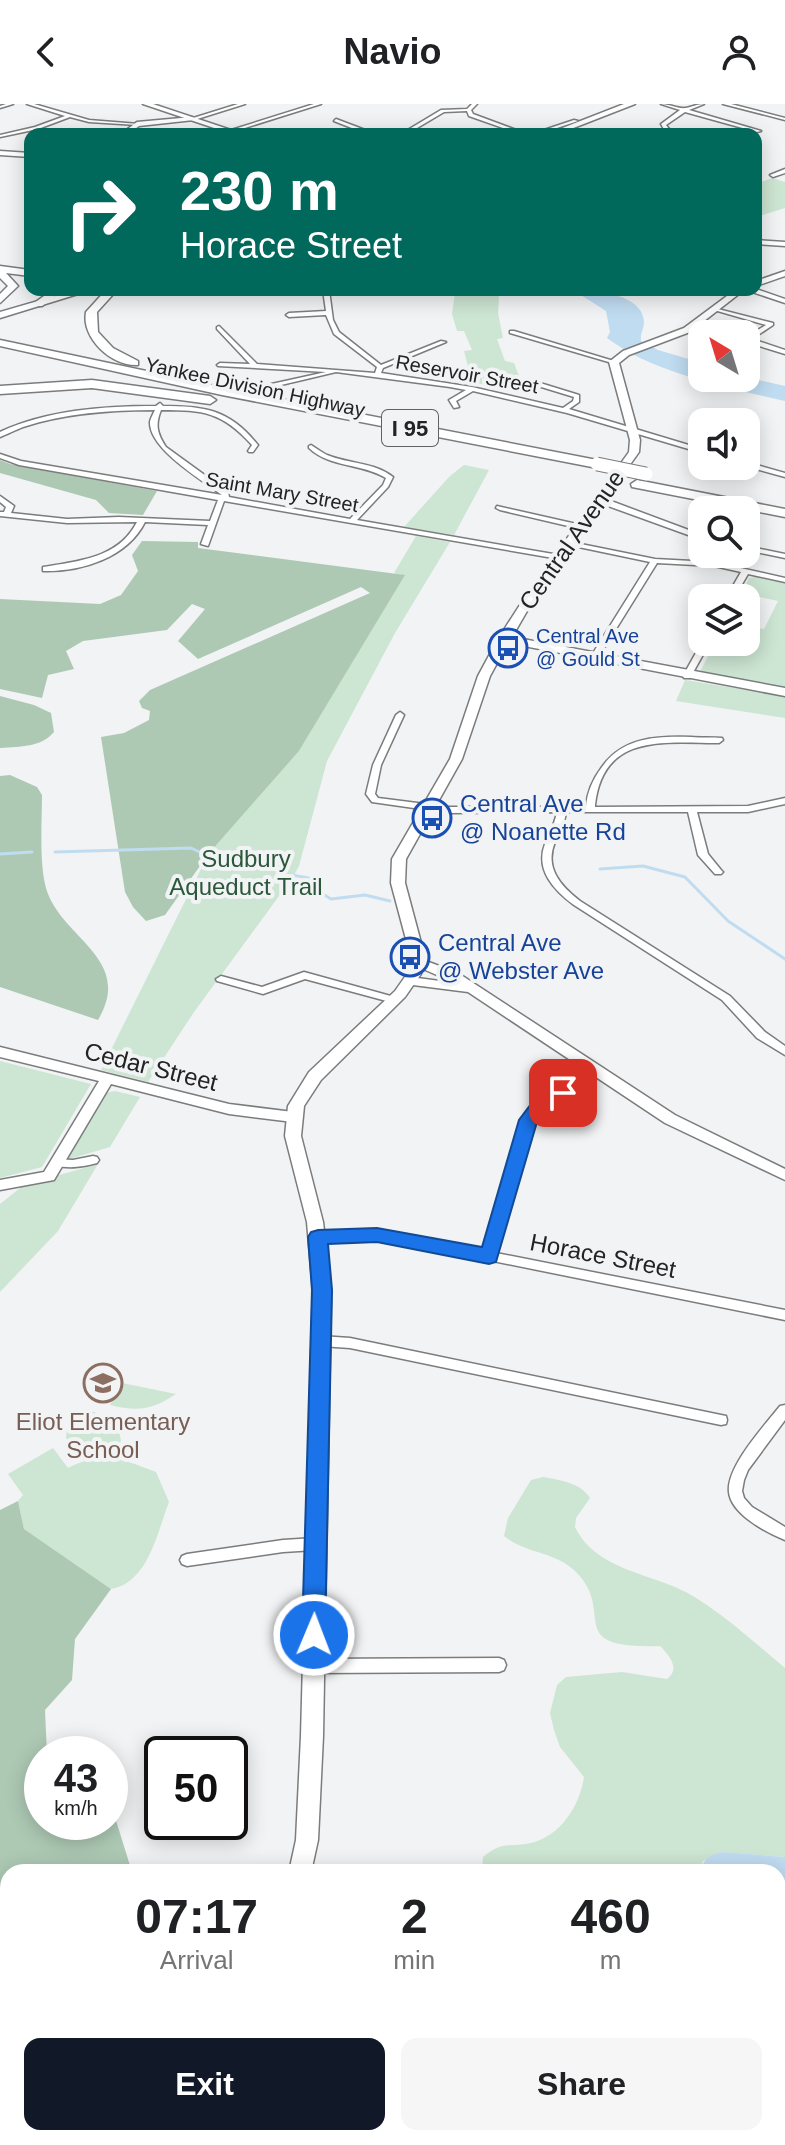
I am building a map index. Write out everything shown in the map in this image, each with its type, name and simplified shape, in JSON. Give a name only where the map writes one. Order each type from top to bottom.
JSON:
[{"type":"highway","points":[[558,128],[621,104]]},
{"type":"highway","points":[[569,128],[631,104]]},
{"type":"highway","points":[[0,272],[24,274]]},
{"type":"highway","points":[[0,272],[13,286],[9,294],[0,300]]},
{"type":"highway","points":[[0,307],[36,296]]},
{"type":"highway","points":[[38,304],[47,296]]},
{"type":"highway","points":[[0,315],[65,296]]},
{"type":"highway","points":[[104,296],[90,316],[91,331],[101,345],[127,360],[217,396]]},
{"type":"highway","name":"Yankee Division Highway","points":[[0,343],[217,396]]},
{"type":"highway","name":"Yankee Division Highway","points":[[0,353],[594,470],[785,501]]},
{"type":"highway","points":[[0,390],[92,384],[217,396]]},
{"type":"highway","name":"Yankee Division Highway","points":[[642,479],[785,513]]},
{"type":"main road","points":[[146,104],[220,128]]},
{"type":"main road","points":[[0,153],[24,155]]},
{"type":"main road","points":[[614,362],[628,352],[687,330],[732,296]]},
{"type":"main road","name":"Central Avenue","points":[[418,962],[397,868],[405,847],[456,759],[484,676],[504,639],[635,447],[614,362]]},
{"type":"main road","points":[[504,639],[687,676],[785,692]]},
{"type":"main road","points":[[302,1864],[307,1840],[313,1666],[321,1275],[318,1237],[309,1193],[294,1144],[293,1117],[297,1102],[315,1076],[394,1000],[410,981],[418,962]]},
{"type":"street","points":[[0,107],[11,104]]},
{"type":"street","points":[[29,104],[98,122],[137,124],[192,119],[243,104]]},
{"type":"street","points":[[249,128],[319,104]]},
{"type":"street","points":[[413,128],[443,111],[468,110],[475,104]]},
{"type":"street","points":[[663,104],[743,128]]},
{"type":"street","points":[[666,128],[663,127],[684,110],[702,104]]},
{"type":"street","points":[[725,104],[785,118]]},
{"type":"street","points":[[468,110],[475,117],[507,128]]},
{"type":"street","points":[[36,128],[69,116]]},
{"type":"street","points":[[762,129],[785,118]]},
{"type":"street","points":[[336,120],[356,128]]},
{"type":"street","points":[[553,128],[576,121]]},
{"type":"street","points":[[132,128],[137,124]]},
{"type":"street","points":[[0,136],[24,131]]},
{"type":"street","points":[[785,171],[773,175],[785,180]]},
{"type":"street","points":[[762,242],[785,244]]},
{"type":"street","points":[[762,282],[785,273]]},
{"type":"street","points":[[762,294],[785,301]]},
{"type":"street","points":[[327,296],[337,335],[379,371],[443,342]]},
{"type":"street","points":[[716,309],[756,320]]},
{"type":"street","points":[[289,315],[329,313]]},
{"type":"street","points":[[760,321],[771,324],[760,331]]},
{"type":"street","points":[[219,328],[255,365]]},
{"type":"street","points":[[512,332],[614,362]]},
{"type":"street","points":[[760,344],[785,352]]},
{"type":"street","name":"Reservoir Street","points":[[220,365],[379,371],[564,410],[688,446]]},
{"type":"street","points":[[260,388],[319,377],[336,370]]},
{"type":"street","points":[[527,381],[577,396],[576,402],[564,410]]},
{"type":"street","points":[[456,407],[451,401],[472,389]]},
{"type":"street","points":[[160,405],[153,421],[160,444],[225,494],[205,544]]},
{"type":"street","name":"Saint Mary Street","points":[[0,435],[14,427],[38,421],[160,405],[224,416],[255,445],[251,451]]},
{"type":"street","points":[[635,447],[650,442],[671,441]]},
{"type":"street","points":[[311,447],[321,455],[376,469],[390,477],[386,486],[352,521]]},
{"type":"street","name":"Saint Mary Street","points":[[0,456],[26,464],[559,557]]},
{"type":"street","points":[[760,468],[785,475]]},
{"type":"street","points":[[0,498],[10,506],[4,514],[61,521],[212,523]]},
{"type":"street","points":[[600,500],[688,533]]},
{"type":"street","points":[[500,508],[581,527]]},
{"type":"street","points":[[46,569],[78,564],[114,551],[132,538],[142,520]]},
{"type":"street","points":[[569,543],[655,561],[688,562]]},
{"type":"street","points":[[760,551],[785,556]]},
{"type":"street","points":[[594,658],[655,561]]},
{"type":"street","points":[[729,568],[785,580]]},
{"type":"street","points":[[738,584],[746,571]]},
{"type":"street","points":[[687,676],[698,656]]},
{"type":"street","points":[[400,715],[375,770],[370,796],[378,800],[428,808],[562,810],[754,809],[785,801]]},
{"type":"street","points":[[591,810],[594,788],[610,758],[619,750],[645,741],[719,740]]},
{"type":"street","points":[[562,810],[545,855],[546,868],[553,882],[577,903],[726,998],[761,1035],[785,1051]]},
{"type":"street","points":[[692,810],[703,855],[718,872]]},
{"type":"street","points":[[418,962],[448,974],[683,1126],[785,1175]]},
{"type":"street","points":[[221,979],[263,991],[304,975],[394,1000]]},
{"type":"street","points":[[410,981],[446,984],[472,991]]},
{"type":"street","name":"Cedar Street","points":[[0,1052],[238,1111],[293,1117]]},
{"type":"street","points":[[489,1256],[530,1117],[541,1106],[596,1072]]},
{"type":"street","points":[[0,1185],[49,1176],[107,1079]]},
{"type":"street","points":[[58,1162],[73,1164],[93,1160]]},
{"type":"street","name":"Horace Street","points":[[318,1237],[377,1235],[785,1315]]},
{"type":"street","points":[[321,1341],[350,1343],[721,1420]]},
{"type":"street","points":[[785,1410],[740,1471],[735,1489],[737,1499],[744,1507],[785,1534]]},
{"type":"street","points":[[187,1560],[218,1558],[292,1544],[315,1544]]},
{"type":"street","points":[[313,1666],[499,1665]]},
{"type":"green space","points":[[772,178],[785,182],[785,208],[762,215],[762,182]]},
{"type":"green space","points":[[455,296],[498,296],[503,338],[497,339],[505,361],[514,363],[522,384],[513,391],[472,382],[464,351],[472,350],[464,331],[457,331],[452,314]]},
{"type":"green space","points":[[0,460],[157,491],[143,515],[109,513],[96,500],[0,473]]},
{"type":"green space","points":[[464,465],[489,470],[454,535],[404,527],[450,476]]},
{"type":"green space","name":"Sudbury Aqueduct Trail","points":[[416,536],[450,542],[395,633],[327,761],[299,866],[293,877],[194,1012],[148,1082],[101,1070],[205,861],[198,863],[299,751],[404,576],[394,573]]},
{"type":"green space","points":[[142,541],[198,542],[198,548],[405,575],[299,751],[210,852],[165,915],[146,921],[125,892],[101,737],[124,733],[149,720],[150,711],[142,708],[139,701],[150,690],[370,593],[361,587],[198,659],[178,641],[205,609],[192,604],[167,630],[83,641],[66,651],[74,669],[48,675],[42,698],[0,689],[0,599],[100,604],[121,595],[138,571],[132,555]]},
{"type":"green space","points":[[749,578],[785,583],[785,687],[700,672],[708,656],[760,656],[760,628],[764,629],[778,601],[760,597],[760,584],[746,584]]},
{"type":"green space","points":[[685,680],[785,696],[785,718],[676,701]]},
{"type":"green space","points":[[0,696],[51,713],[54,732],[36,744],[0,748]]},
{"type":"green space","points":[[10,775],[37,787],[42,795],[42,854],[46,888],[65,921],[101,964],[107,980],[107,999],[98,1020],[0,987],[0,776]]},
{"type":"green space","points":[[0,1061],[91,1084],[42,1167],[0,1178]]},
{"type":"green space","points":[[115,1091],[140,1097],[110,1147],[66,1160],[105,1093]]},
{"type":"green space","points":[[98,1164],[58,1231],[0,1292],[0,1204],[24,1185]]},
{"type":"green space","points":[[122,1383],[176,1394],[144,1408],[110,1405]]},
{"type":"green space","points":[[85,1409],[117,1420],[121,1441],[114,1452],[82,1457],[66,1438],[69,1413]]},
{"type":"green space","points":[[53,1448],[68,1468],[91,1459],[112,1458],[156,1472],[169,1502],[149,1555],[134,1577],[124,1585],[111,1589],[24,1529],[18,1501],[23,1495],[8,1474]]},
{"type":"green space","points":[[543,1477],[563,1481],[586,1493],[590,1498],[576,1518],[575,1527],[598,1554],[696,1598],[785,1668],[785,1857],[723,1852],[702,1864],[482,1864],[483,1857],[496,1848],[531,1843],[551,1834],[567,1818],[578,1798],[584,1777],[560,1747],[550,1713],[557,1685],[566,1677],[622,1672],[667,1679],[673,1671],[670,1658],[660,1646],[630,1645],[611,1641],[601,1635],[587,1587],[568,1565],[504,1536],[508,1518],[531,1480]]},
{"type":"green space","points":[[18,1501],[24,1529],[111,1589],[75,1639],[72,1680],[45,1710],[46,1736],[24,1736],[24,1840],[122,1840],[130,1864],[0,1864],[0,1510]]},
{"type":"water","points":[[582,296],[618,296],[635,305],[644,322],[641,341],[688,359],[688,377],[626,350],[607,338],[610,332],[606,311]]},
{"type":"water","points":[[760,380],[785,386],[785,401],[744,392],[760,392]]},
{"type":"water","points":[[714,1854],[785,1857],[785,1864],[703,1864]]},
{"type":"waterway","points":[[55,852],[191,848],[206,855],[240,859]]},
{"type":"waterway","points":[[0,854],[32,852]]},
{"type":"waterway","points":[[600,869],[643,866],[685,877],[728,921],[785,959]]},
{"type":"waterway","points":[[286,874],[314,879],[323,894],[331,899],[365,895],[390,901]]},
{"type":"place","name":"Central Ave @ Gould St","points":[[508,648]]},
{"type":"place","name":"Central Ave @ Noanette Rd","points":[[432,818]]},
{"type":"place","name":"Central Ave @ Webster Ave","points":[[410,957]]},
{"type":"place","name":"Eliot Elementary School","points":[[103,1383]]},
{"type":"route","points":[[314,1635],[322,1290],[318,1237],[377,1235],[489,1256],[528,1120],[537,1109],[563,1093]]}]
